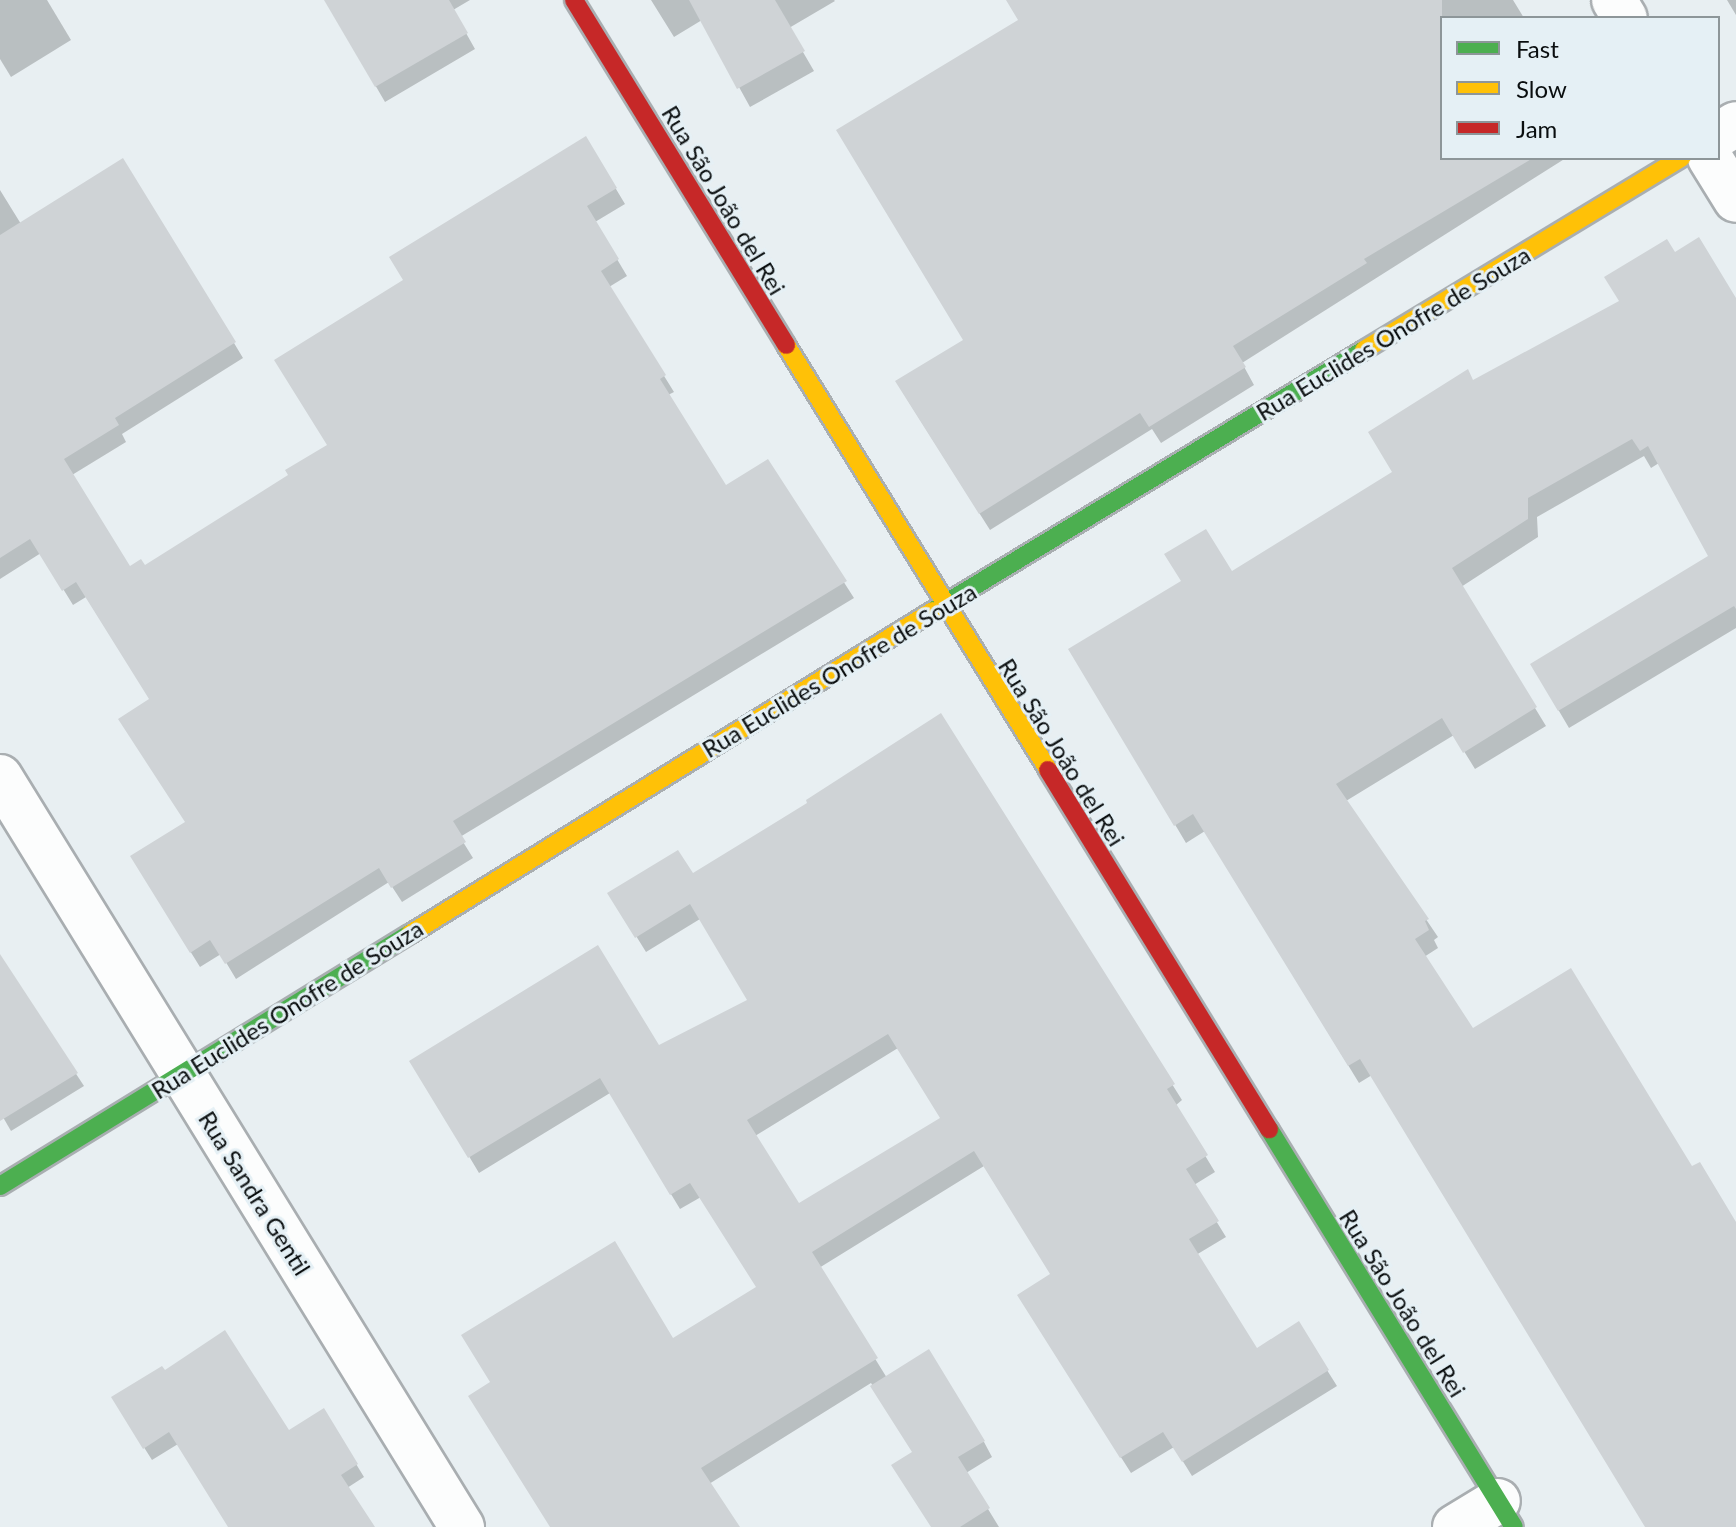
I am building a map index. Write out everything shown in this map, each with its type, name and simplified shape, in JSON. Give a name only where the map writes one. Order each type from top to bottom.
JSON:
[{"type":"street","name":"Rua São João del Rei","points":[[574,0],[943,605],[1506,1514]]},
{"type":"street","name":"Rua Euclides Onofre de Souza","points":[[0,1186],[943,605],[1678,160]]},
{"type":"street","points":[[1711,160],[1736,200]]},
{"type":"street","name":"Rua Sandra Gentil","points":[[0,777],[462,1527]]},
{"type":"street","points":[[1455,1527],[1506,1514]]},
{"type":"building","points":[[324,0],[449,0],[468,33],[375,87]]},
{"type":"building","points":[[689,0],[775,0],[805,51],[737,89]]},
{"type":"building","points":[[1006,0],[1442,0],[1440,160],[1530,160],[1364,259],[1367,263],[1233,346],[1246,367],[1149,427],[1140,413],[979,514],[895,381],[963,340],[836,130],[1018,20]]},
{"type":"building","points":[[586,136],[617,188],[587,206],[619,259],[601,271],[666,375],[660,379],[726,485],[768,459],[847,581],[453,821],[466,842],[391,888],[379,868],[225,964],[210,940],[190,953],[130,856],[185,822],[118,719],[149,699],[76,582],[62,591],[30,539],[0,558],[0,235],[123,158],[236,342],[115,418],[119,425],[64,459],[130,566],[141,559],[145,565],[288,475],[285,470],[327,445],[274,360],[403,280],[389,257]]},
{"type":"building","points":[[1699,237],[1736,298],[1736,609],[1734,606],[1558,711],[1530,664],[1708,556],[1648,446],[1640,451],[1632,439],[1528,498],[1528,519],[1452,568],[1537,707],[1463,753],[1442,718],[1336,784],[1429,919],[1425,921],[1429,930],[1415,939],[1473,1028],[1571,968],[1692,1166],[1700,1162],[1736,1222],[1736,1527],[1645,1527],[1360,1059],[1348,1066],[1193,814],[1174,826],[1068,649],[1181,581],[1164,554],[1206,529],[1232,571],[1392,472],[1368,432],[1468,369],[1473,380],[1619,301],[1604,277],[1667,239],[1675,252]]},
{"type":"building","points":[[941,713],[1175,1084],[1167,1089],[1208,1155],[1186,1169],[1219,1221],[1189,1239],[1257,1348],[1299,1321],[1329,1370],[1182,1462],[1163,1432],[1120,1458],[1017,1295],[1050,1274],[974,1151],[812,1252],[878,1358],[701,1468],[740,1527],[550,1527],[468,1396],[490,1382],[461,1335],[615,1241],[673,1338],[756,1287],[690,1183],[670,1195],[600,1078],[468,1158],[409,1061],[598,945],[659,1045],[747,1000],[690,904],[635,938],[607,893],[678,850],[693,873],[807,803],[806,800]],"holes":[[[888,1034],[940,1118],[799,1203],[747,1120]]]},
{"type":"building","points":[[0,954],[78,1073],[0,1121]]},
{"type":"building","points":[[225,1330],[289,1430],[324,1408],[358,1464],[341,1475],[375,1527],[228,1527],[169,1432],[143,1449],[111,1397],[162,1366],[165,1370]]},
{"type":"building","points":[[929,1349],[985,1441],[958,1457],[990,1508],[960,1527],[931,1527],[891,1465],[912,1452],[870,1386]]},
{"type":"traffic: fast","points":[[933,611],[1364,350]]},
{"type":"traffic: fast","points":[[0,1186],[410,934]]},
{"type":"traffic: fast","points":[[1269,1129],[1514,1527]]},
{"type":"traffic: slow","points":[[1364,350],[1678,160]]},
{"type":"traffic: slow","points":[[786,345],[1048,770]]},
{"type":"traffic: slow","points":[[410,934],[933,611]]},
{"type":"traffic: jam","points":[[574,0],[786,345]]},
{"type":"traffic: jam","points":[[1048,770],[1269,1129]]}]
